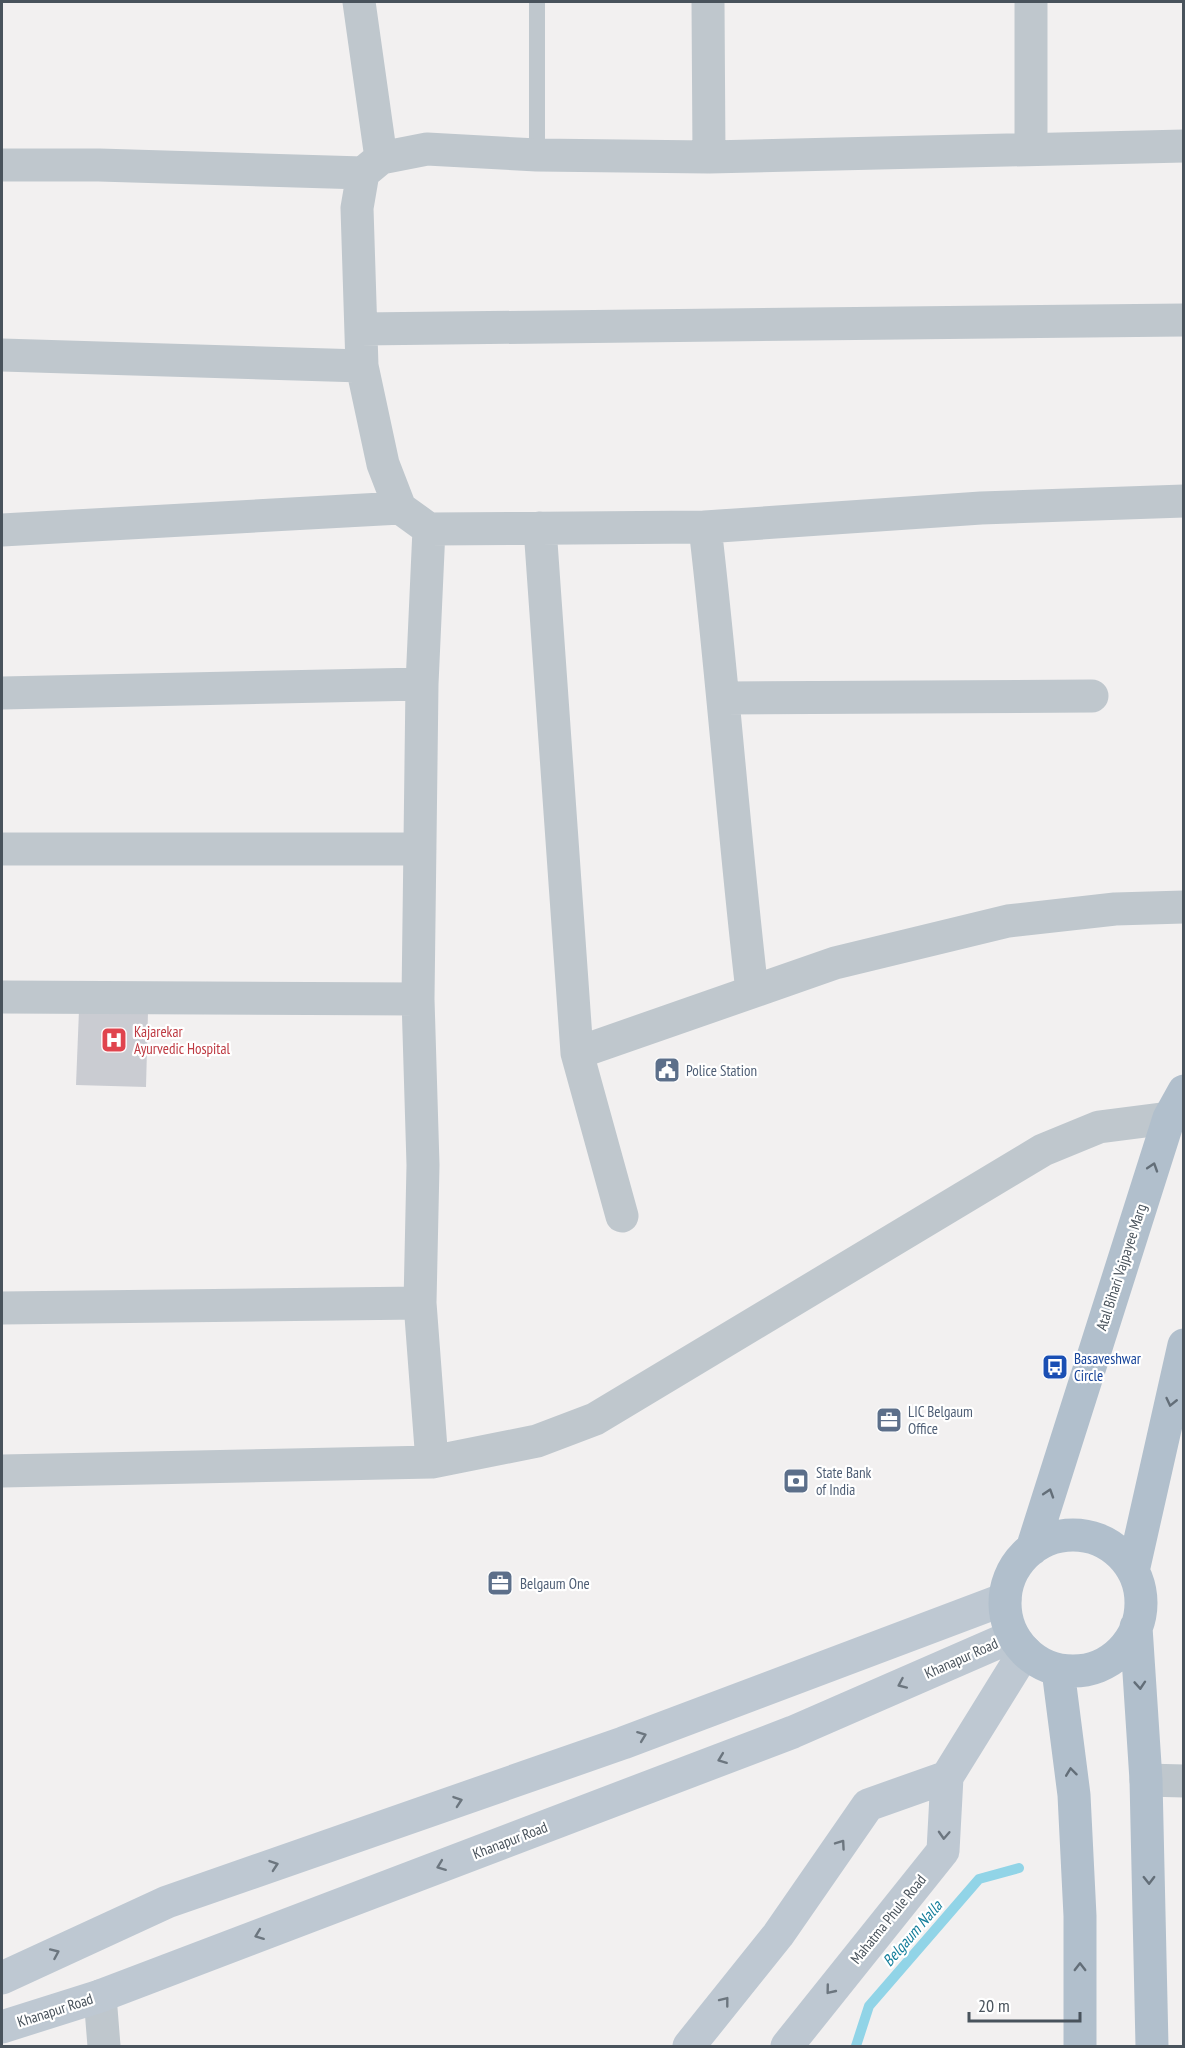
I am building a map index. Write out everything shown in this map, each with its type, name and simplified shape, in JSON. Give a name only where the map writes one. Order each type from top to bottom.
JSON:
[{"type":"main road","name":"Atal Bihari Vajpayee Marg","points":[[1032,1549],[1176,1105]]},
{"type":"main road","points":[[1133,1571],[1184,1345]]},
{"type":"main road","points":[[1137,1627],[1128,1644],[1114,1658],[1096,1667],[1078,1671],[1058,1670],[1040,1663],[1019,1644],[1006,1618],[1005,1599],[1009,1579],[1018,1563],[1032,1549],[1049,1540],[1068,1536],[1087,1537],[1106,1542],[1133,1571],[1139,1589],[1141,1608],[1137,1627],[1146,1780],[1152,2046]]},
{"type":"main road","points":[[2,1977],[167,1902],[623,1743],[1005,1599]]},
{"type":"main road","points":[[689,2046],[778,1935],[868,1805],[946,1777],[1019,1644]]},
{"type":"main road","name":"Khanapur Road","points":[[2,2027],[100,1996],[1019,1644]]},
{"type":"main road","points":[[1058,1670],[1074,1795],[1080,1916],[1080,2046]]},
{"type":"main road","name":"Mahatma Phule Road","points":[[787,2046],[943,1851],[946,1777]]},
{"type":"street","points":[[358,2],[372,166],[357,208],[362,366],[383,464],[400,508],[429,529],[705,526],[981,508],[1184,501]]},
{"type":"street","points":[[708,2],[709,157]]},
{"type":"street","points":[[1031,2],[1031,149]]},
{"type":"street","points":[[2,165],[372,166],[427,149],[537,155],[709,157],[1184,146]]},
{"type":"street","points":[[361,329],[1184,320]]},
{"type":"street","points":[[2,355],[362,366]]},
{"type":"street","points":[[2,530],[400,508]]},
{"type":"street","points":[[705,526],[725,698],[732,820],[752,991]]},
{"type":"street","points":[[540,528],[577,1053],[622,1216]]},
{"type":"street","points":[[429,529],[422,684],[418,999],[423,1165],[420,1303],[432,1462]]},
{"type":"street","points":[[2,693],[422,684]]},
{"type":"street","points":[[725,698],[1092,696]]},
{"type":"street","points":[[2,849],[420,849]]},
{"type":"street","points":[[577,1053],[835,963],[1008,921],[1115,909],[1184,907]]},
{"type":"street","points":[[2,997],[418,999]]},
{"type":"street","points":[[2,1471],[432,1462],[537,1441],[595,1419],[1042,1150],[1099,1127],[1176,1105]]},
{"type":"street","points":[[2,1308],[420,1303]]},
{"type":"street","points":[[1146,1780],[1184,1781]]},
{"type":"street","points":[[100,1996],[104,2046]]},
{"type":"lane","points":[[537,2],[537,155]]},
{"type":"building","points":[[79,1010],[148,1012],[146,1087],[76,1085]]},
{"type":"waterway","name":"Belgaum Nalla","points":[[856,2046],[869,2006],[979,1879],[1019,1868]]},
{"type":"place","name":"Kajarekar Ayurvedic Hospital","points":[[114,1040]]},
{"type":"place","name":"Police Station","points":[[667,1070]]},
{"type":"place","name":"Basaveshwar Circle","points":[[1055,1367]]},
{"type":"place","name":"LIC Belgaum Office","points":[[889,1420]]},
{"type":"place","name":"State Bank of India","points":[[796,1481]]},
{"type":"place","name":"Belgaum One","points":[[500,1583]]}]
